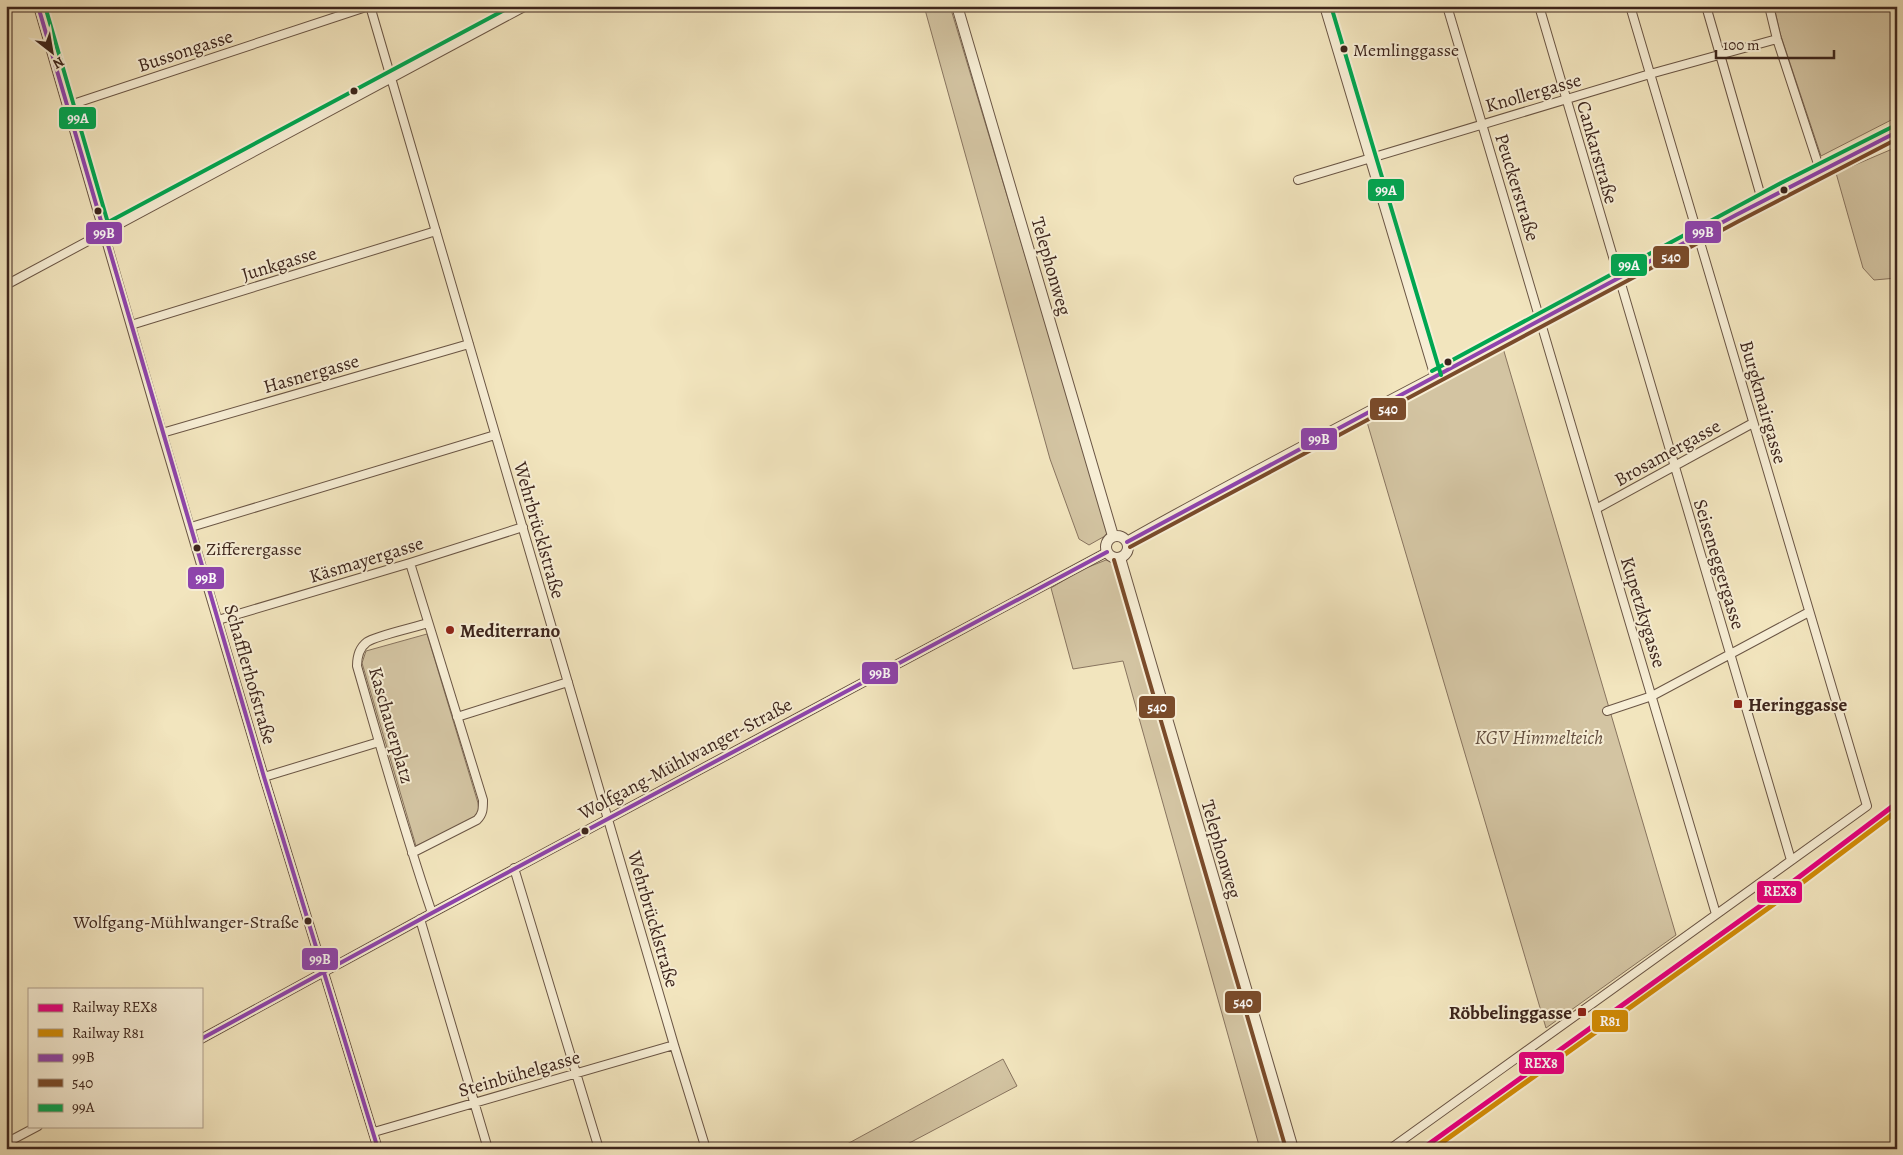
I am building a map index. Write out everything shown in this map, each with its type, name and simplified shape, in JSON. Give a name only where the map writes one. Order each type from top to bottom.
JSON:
[{"type":"street","name":"Schafflerhofstraße","points":[[38,6],[264,777],[378,1149]]},
{"type":"street","name":"Bussongasse","points":[[67,106],[370,6]]},
{"type":"street","name":"Wehrbrücklstraße","points":[[370,6],[706,1149]]},
{"type":"street","points":[[6,285],[526,6]]},
{"type":"street","name":"Telephonweg","points":[[957,6],[1113,536]]},
{"type":"street","points":[[1324,6],[1434,377]]},
{"type":"street","name":"Peuckerstraße","points":[[1447,6],[1542,320]]},
{"type":"street","name":"Cankarstraße","points":[[1538,6],[1618,278]]},
{"type":"street","name":"Burgkmairgasse","points":[[1630,6],[1866,806],[1791,860]]},
{"type":"street","points":[[1706,6],[1762,200]]},
{"type":"street","points":[[1769,6],[1777,39],[1820,170]]},
{"type":"street","name":"Knollergasse","points":[[1298,180],[1650,74],[1777,39]]},
{"type":"street","points":[[1127,542],[1212,494],[1542,320],[1762,200],[1897,132]]},
{"type":"street","name":"Junkgasse","points":[[131,325],[436,231]]},
{"type":"street","name":"Seiseneggergasse","points":[[1618,278],[1791,860]]},
{"type":"street","name":"Kupetzkygasse","points":[[1542,320],[1716,914]]},
{"type":"street","name":"Hasnergasse","points":[[162,433],[469,344]]},
{"type":"street","name":"Brosamergasse","points":[[1596,509],[1753,423]]},
{"type":"street","points":[[191,528],[495,434]]},
{"type":"street","name":"Käsmayergasse","points":[[218,620],[522,528]]},
{"type":"street","points":[[1113,536],[1121,537],[1127,542],[1128,550],[1120,558],[1115,558],[1107,552],[1106,543],[1113,536]]},
{"type":"street","name":"Wolfgang-Mühlwanger-Straße","points":[[202,1038],[514,868],[1107,552]]},
{"type":"street","name":"Telephonweg","points":[[1120,558],[1293,1149]]},
{"type":"street","points":[[410,563],[483,800],[482,815],[476,820],[412,853]]},
{"type":"street","points":[[1607,711],[1652,696],[1809,612]]},
{"type":"street","name":"Kaschauerplatz","points":[[428,623],[369,640],[361,648],[357,658],[357,666],[412,853],[432,913]]},
{"type":"street","points":[[457,717],[568,682]]},
{"type":"street","points":[[264,777],[379,742]]},
{"type":"street","points":[[1390,1149],[1575,1018],[1791,860]]},
{"type":"street","points":[[514,868],[599,1149]]},
{"type":"street","points":[[420,919],[488,1149]]},
{"type":"street","name":"Steinbühelgasse","points":[[374,1132],[674,1045]]},
{"type":"street","points":[[6,1144],[34,1128]]},
{"type":"green space","points":[[924,6],[950,6],[1108,531],[1105,536],[1089,545],[1079,539],[1050,459]]},
{"type":"green space","points":[[1774,6],[1897,6],[1897,117],[1821,156],[1780,33]]},
{"type":"green space","points":[[1897,147],[1897,278],[1874,280],[1863,268],[1836,173]]},
{"type":"green space","name":"KGV Himmelteich","points":[[1503,348],[1676,935],[1546,1028],[1367,422]]},
{"type":"green space","points":[[1106,560],[1111,561],[1115,565],[1288,1149],[1260,1149],[1123,661],[1073,669],[1051,588],[1081,570]]},
{"type":"green space","points":[[427,634],[478,803],[479,812],[476,817],[416,846],[362,663],[366,651]]},
{"type":"green space","points":[[1003,1059],[1017,1086],[898,1149],[838,1149]]},
{"type":"rail line","name":"REX8","points":[[1422,1149],[1770,899],[1897,803]]},
{"type":"rail line","name":"R81","points":[[1433,1149],[1774,904],[1897,811]]},
{"type":"transit line","name":"99B","points":[[38,6],[264,777],[378,1149]]},
{"type":"transit line","name":"99A","points":[[45,6],[110,230]]},
{"type":"transit line","name":"99A","points":[[101,226],[512,6]]},
{"type":"transit line","name":"99A","points":[[1331,6],[1441,375]]},
{"type":"transit line","name":"99A","points":[[1432,371],[1781,183],[1894,126]]},
{"type":"transit line","name":"99B","points":[[1127,542],[1736,215],[1897,132]]},
{"type":"transit line","name":"540","points":[[1130,547],[1739,221],[1897,139]]},
{"type":"transit line","name":"99B","points":[[202,1038],[432,913],[1107,552]]},
{"type":"transit line","name":"540","points":[[1114,560],[1286,1149]]},
{"type":"place","name":"Memlinggasse","points":[[1344,49]]},
{"type":"place","name":"Zifferergasse","points":[[197,548]]},
{"type":"place","name":"Mediterrano","points":[[450,630]]},
{"type":"place","name":"Heringgasse","points":[[1738,704]]},
{"type":"place","name":"Wolfgang-Mühlwanger-Straße","points":[[308,921]]},
{"type":"place","name":"Röbbelinggasse","points":[[1582,1012]]}]
